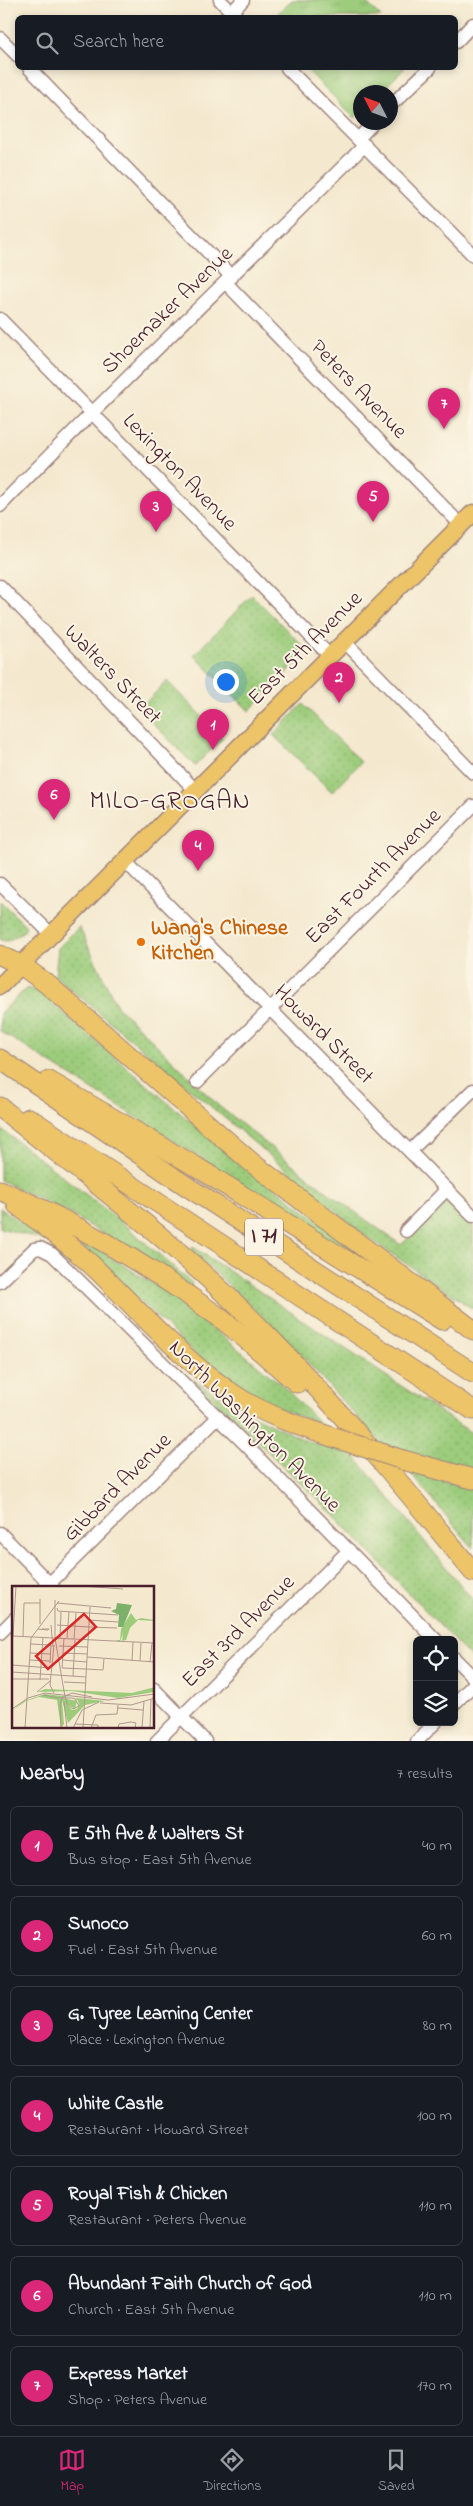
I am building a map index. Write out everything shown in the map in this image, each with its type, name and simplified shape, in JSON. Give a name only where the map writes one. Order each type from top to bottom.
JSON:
[{"type":"highway","points":[[0,955],[21,965],[251,1162],[473,1330]]},
{"type":"highway","points":[[0,1054],[104,1111],[473,1338]]},
{"type":"highway","name":"I 71","points":[[0,1059],[182,1183],[473,1373]]},
{"type":"highway","name":"I 71","points":[[0,1099],[72,1144],[473,1410]]},
{"type":"highway","points":[[0,1107],[175,1250],[270,1338],[406,1490],[473,1572]]},
{"type":"highway","points":[[0,1191],[48,1210],[90,1233],[168,1281],[220,1319],[347,1424]]},
{"type":"highway","points":[[0,1191],[95,1268],[152,1326],[214,1380],[242,1399],[271,1415],[332,1437],[403,1460],[473,1479]]},
{"type":"main road","name":"East 5th Avenue","points":[[2,984],[467,519]]},
{"type":"street","points":[[220,0],[235,15],[243,0]]},
{"type":"street","points":[[458,40],[473,24]]},
{"type":"street","points":[[0,38],[15,53]]},
{"type":"street","name":"Peters Avenue","points":[[30,70],[229,280],[467,519]]},
{"type":"street","points":[[289,70],[473,255]]},
{"type":"street","points":[[398,98],[428,70]]},
{"type":"street","name":"Shoemaker Avenue","points":[[0,506],[92,412],[229,280],[362,142],[369,130]]},
{"type":"street","name":"Lexington Avenue","points":[[0,319],[330,656]]},
{"type":"street","name":"Walters Street","points":[[0,586],[196,791]]},
{"type":"street","points":[[345,642],[473,773]]},
{"type":"street","name":"East Fourth Avenue","points":[[197,1082],[473,806]]},
{"type":"street","name":"Howard Street","points":[[124,861],[473,1216]]},
{"type":"street","points":[[0,884],[51,934]]},
{"type":"street","points":[[410,1151],[473,1090]]},
{"type":"street","points":[[406,1230],[447,1189]]},
{"type":"street","name":"North Washington Avenue","points":[[0,1282],[28,1252],[40,1248],[52,1254],[218,1417],[432,1636]]},
{"type":"street","name":"Gibbard Avenue","points":[[50,1586],[218,1417]]},
{"type":"street","points":[[0,1533],[50,1586]]},
{"type":"street","name":"East 3rd Avenue","points":[[157,1741],[349,1550]]},
{"type":"street","points":[[0,1633],[12,1621]]},
{"type":"street","points":[[458,1662],[473,1676]]},
{"type":"street","points":[[458,1700],[473,1685]]},
{"type":"street","points":[[155,1690],[205,1741]]},
{"type":"street","points":[[417,1741],[432,1726]]},
{"type":"green space","points":[[292,0],[364,0],[379,15],[276,15]]},
{"type":"green space","points":[[307,70],[403,70],[387,85],[353,85],[353,116]]},
{"type":"green space","points":[[252,595],[303,646],[303,656],[249,711],[194,655]]},
{"type":"green space","points":[[167,681],[223,738],[195,766],[139,709]]},
{"type":"green space","points":[[303,704],[361,762],[332,792],[273,735]]},
{"type":"green space","points":[[0,901],[26,926],[24,931],[8,941],[0,940]]},
{"type":"green space","points":[[79,927],[117,1006],[220,1107],[330,1194],[401,1245],[448,1201],[473,1226],[473,1309],[368,1238],[55,976],[58,948]]},
{"type":"green space","points":[[27,988],[35,989],[201,1131],[377,1266],[375,1269],[0,1031],[0,1013]]},
{"type":"green space","points":[[0,1128],[119,1220],[192,1283],[191,1287],[65,1211],[0,1180]]},
{"type":"green space","points":[[0,1208],[45,1240],[0,1228]]},
{"type":"green space","points":[[75,1235],[176,1298],[283,1386],[322,1425],[266,1403],[206,1364],[71,1236]]},
{"type":"green space","points":[[193,1247],[473,1434],[473,1472],[383,1446],[290,1343],[191,1250]]},
{"type":"green space","points":[[191,1378],[236,1407],[309,1442],[351,1452],[473,1600],[473,1660],[458,1644],[458,1636],[450,1636],[330,1511]]},
{"type":"green space","points":[[408,1470],[473,1490],[473,1548]]},
{"type":"place","name":"Express Market","points":[[444,429]]},
{"type":"place","name":"Royal Fish & Chicken","points":[[373,522]]},
{"type":"place","name":"G. Tyree Learning Center","points":[[156,532]]},
{"type":"place","name":"Sunoco","points":[[339,703]]},
{"type":"place","name":"E 5th Ave & Walters St","points":[[213,750]]},
{"type":"place","name":"Abundant Faith Church of God","points":[[54,820]]},
{"type":"place","name":"White Castle","points":[[198,871]]},
{"type":"place","name":"Wang's Chinese Kitchen","points":[[141,942]]},
{"type":"district","name":"MILO-GROGAN","points":[[170,802]]}]
